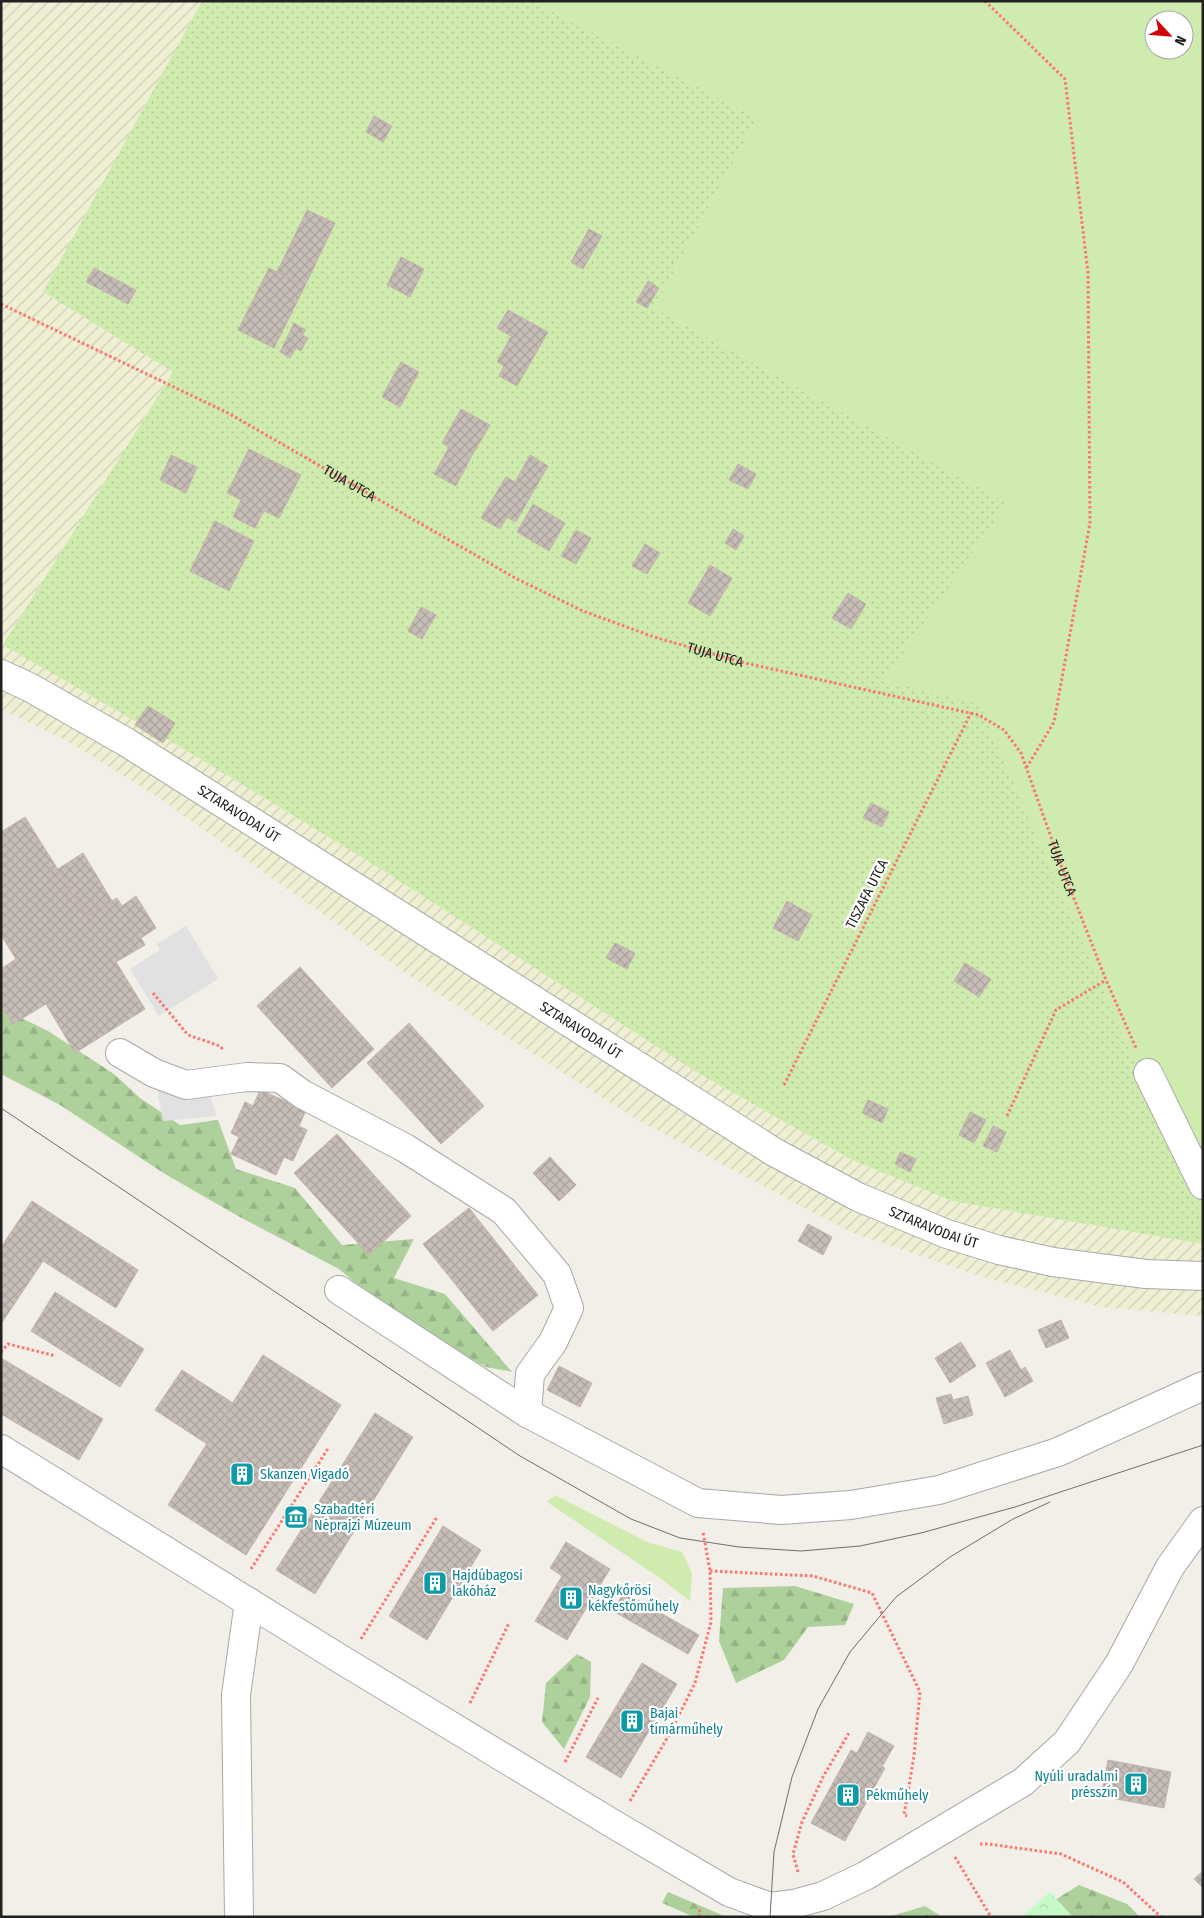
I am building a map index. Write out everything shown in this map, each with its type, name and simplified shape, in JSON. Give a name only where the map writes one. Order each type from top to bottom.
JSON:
[{"type":"street","name":"SZTARAVODAI ÚT","points":[[1,674],[31,688],[126,742],[774,1152],[858,1197],[947,1234],[999,1250],[1053,1262],[1146,1274],[1203,1276]]},
{"type":"street","points":[[120,1053],[154,1073],[186,1085],[247,1076],[280,1078],[302,1094],[414,1153],[504,1211],[557,1274],[569,1308],[553,1342],[530,1374],[527,1412]]},
{"type":"street","points":[[1148,1074],[1203,1185]]},
{"type":"street","points":[[338,1290],[527,1412],[698,1504],[781,1510],[851,1505],[939,1490],[1058,1452],[1203,1386]]},
{"type":"street","points":[[1,1449],[347,1663],[615,1825],[729,1892],[770,1907],[794,1904],[812,1899],[865,1876],[1024,1782],[1067,1742],[1119,1664],[1170,1567],[1203,1520]]},
{"type":"street","points":[[238,1917],[236,1695],[242,1597]]},
{"type":"path","points":[[985,1],[1065,79],[1088,273],[1090,523],[1054,722],[1027,767]]},
{"type":"path","name":"TUJA UTCA","points":[[1,304],[228,414],[516,579],[583,610],[654,637],[736,661],[840,686],[971,713],[989,720],[1004,730],[1014,741],[1027,767],[1062,868],[1106,980],[1148,1074]]},
{"type":"path","name":"TISZAFA UTCA","points":[[784,1085],[971,713]]},
{"type":"path","points":[[1007,1116],[1056,1010],[1106,980]]},
{"type":"path","points":[[153,993],[188,1035],[220,1046],[247,1076]]},
{"type":"path","points":[[1,1352],[8,1344],[56,1356]]},
{"type":"path","points":[[242,1597],[329,1447]]},
{"type":"path","points":[[615,1825],[669,1735],[695,1683],[711,1622],[710,1571],[698,1504]]},
{"type":"path","points":[[347,1663],[438,1517]]},
{"type":"path","points":[[710,1571],[813,1576],[872,1593],[920,1692],[914,1756],[904,1815],[940,1832],[991,1917]]},
{"type":"path","points":[[458,1730],[509,1623]]},
{"type":"path","points":[[553,1787],[598,1698]]},
{"type":"path","points":[[812,1899],[798,1874],[793,1854],[802,1822],[824,1775],[849,1733]]},
{"type":"path","points":[[978,1844],[1061,1854],[1123,1882],[1161,1917]]},
{"type":"green space","points":[[1,1],[202,1],[43,292],[173,372],[3,645],[197,757],[376,866],[698,1073],[851,1160],[952,1201],[1203,1244],[1203,1316],[1102,1307],[982,1277],[850,1232],[636,1119],[413,978],[156,796],[74,745],[1,709]]},
{"type":"green space","points":[[202,1],[532,1],[757,118],[654,308],[1007,503],[884,681],[979,704],[1203,1219],[1203,1244],[952,1201],[852,1160],[698,1073],[376,866],[197,757],[3,645],[173,372],[43,292]]},
{"type":"green space","points":[[532,1],[1203,1],[1203,1219],[979,705],[883,681],[1007,503],[654,308],[757,118]]},
{"type":"green space","points":[[1,1008],[48,1031],[114,1074],[140,1098],[180,1125],[218,1120],[236,1169],[295,1188],[342,1245],[414,1239],[394,1278],[445,1294],[512,1372],[486,1367],[392,1315],[339,1269],[238,1216],[165,1174],[60,1105],[1,1074]]},
{"type":"green space","points":[[555,1495],[647,1542],[682,1552],[692,1573],[690,1601],[660,1578],[547,1502]]},
{"type":"green space","points":[[795,1586],[854,1604],[845,1625],[808,1627],[784,1660],[736,1683],[719,1641],[723,1588]]},
{"type":"green space","points":[[577,1654],[591,1662],[590,1697],[564,1749],[542,1722],[546,1683]]},
{"type":"green space","points":[[1079,1885],[1127,1904],[1140,1917],[1029,1916]]},
{"type":"green space","points":[[668,1892],[727,1917],[694,1917],[662,1903]]},
{"type":"green space","points":[[1050,1892],[1073,1917],[1021,1917]]},
{"type":"green space","points":[[925,1906],[942,1917],[888,1917]]},
{"type":"shaded area","points":[[186,926],[218,979],[159,1016],[130,969],[160,950],[157,944]]},
{"type":"shaded area","points":[[154,1073],[207,1082],[216,1116],[163,1121]]},
{"type":"building","points":[[374,116],[392,126],[383,142],[366,132]]},
{"type":"building","points":[[307,210],[335,223],[305,286],[277,272]]},
{"type":"building","points":[[589,229],[602,236],[583,269],[571,262]]},
{"type":"building","points":[[401,257],[424,269],[410,297],[387,285]]},
{"type":"building","points":[[94,268],[136,290],[128,304],[86,282]]},
{"type":"building","points":[[269,268],[305,286],[274,348],[238,330]]},
{"type":"building","points":[[648,281],[659,288],[647,308],[636,302]]},
{"type":"building","points":[[508,310],[548,332],[517,386],[499,376],[504,366],[497,362],[511,336],[497,328]]},
{"type":"building","points":[[294,323],[306,330],[302,335],[308,338],[301,351],[296,348],[290,358],[280,352]]},
{"type":"building","points":[[401,362],[419,372],[400,407],[382,397]]},
{"type":"building","points":[[461,409],[490,425],[470,459],[442,443]]},
{"type":"building","points":[[449,447],[470,459],[456,486],[434,474]]},
{"type":"building","points":[[249,449],[301,475],[279,518],[264,511],[255,528],[233,517],[241,500],[227,493]]},
{"type":"building","points":[[171,455],[197,467],[186,493],[160,480]]},
{"type":"building","points":[[530,455],[548,466],[533,492],[515,482]]},
{"type":"building","points":[[738,464],[756,474],[748,489],[729,480]]},
{"type":"building","points":[[506,477],[533,492],[516,522],[507,517],[500,529],[481,518]]},
{"type":"building","points":[[533,504],[565,523],[549,551],[517,532]]},
{"type":"building","points":[[215,521],[254,541],[229,591],[190,571]]},
{"type":"building","points":[[733,529],[744,536],[736,550],[725,543]]},
{"type":"building","points":[[576,530],[591,538],[576,564],[561,556]]},
{"type":"building","points":[[645,544],[660,553],[647,574],[632,566]]},
{"type":"building","points":[[710,565],[732,578],[710,616],[688,603]]},
{"type":"building","points":[[848,593],[866,604],[851,629],[832,618]]},
{"type":"building","points":[[421,607],[436,615],[422,639],[408,631]]},
{"type":"building","points":[[148,706],[175,723],[163,743],[135,725]]},
{"type":"building","points":[[871,803],[889,812],[882,827],[863,818]]},
{"type":"building","points":[[25,817],[87,916],[117,898],[122,906],[136,896],[156,928],[141,938],[145,945],[116,962],[145,1009],[75,1053],[46,1004],[13,1024],[1,1005],[1,969],[16,959],[1,935],[1,832]]},
{"type":"building","points":[[83,853],[112,901],[87,916],[58,869]]},
{"type":"building","points":[[787,901],[812,915],[798,941],[773,928]]},
{"type":"building","points":[[615,943],[635,953],[627,969],[606,958]]},
{"type":"building","points":[[965,963],[991,979],[979,997],[954,981]]},
{"type":"building","points":[[300,967],[374,1049],[332,1088],[257,1006]]},
{"type":"building","points":[[409,1023],[484,1106],[441,1144],[367,1063]]},
{"type":"building","points":[[260,1090],[306,1110],[299,1126],[307,1130],[293,1161],[284,1157],[276,1175],[231,1154],[239,1137],[231,1133],[245,1102],[253,1106]]},
{"type":"building","points":[[868,1100],[888,1109],[882,1123],[862,1113]]},
{"type":"building","points":[[970,1112],[986,1120],[974,1143],[959,1135]]},
{"type":"building","points":[[993,1126],[1006,1132],[997,1152],[983,1146]]},
{"type":"building","points":[[337,1134],[411,1216],[369,1255],[294,1173]]},
{"type":"building","points":[[900,1152],[916,1159],[910,1172],[895,1164]]},
{"type":"building","points":[[550,1157],[576,1185],[559,1201],[533,1173]]},
{"type":"building","points":[[32,1201],[138,1270],[116,1308],[43,1261],[1,1324],[1,1247]]},
{"type":"building","points":[[469,1208],[538,1295],[493,1331],[423,1244]]},
{"type":"building","points":[[808,1224],[832,1237],[823,1255],[798,1241]]},
{"type":"building","points":[[55,1292],[144,1349],[120,1387],[31,1331]]},
{"type":"building","points":[[1061,1320],[1069,1338],[1046,1348],[1038,1330]]},
{"type":"building","points":[[961,1342],[976,1366],[950,1383],[935,1358]]},
{"type":"building","points":[[1010,1350],[1021,1370],[1025,1367],[1033,1381],[1005,1397],[986,1363]]},
{"type":"building","name":"Skanzen Vigadó","points":[[263,1355],[341,1405],[246,1555],[168,1505]]},
{"type":"building","points":[[1,1358],[103,1419],[79,1460],[1,1414]]},
{"type":"building","points":[[559,1366],[592,1383],[580,1407],[547,1390]]},
{"type":"building","points":[[182,1370],[233,1403],[207,1444],[155,1410]]},
{"type":"building","points":[[951,1394],[953,1400],[968,1396],[973,1415],[944,1424],[936,1398]]},
{"type":"building","points":[[375,1413],[413,1437],[315,1594],[276,1570]]},
{"type":"building","name":"Hajdúbagosi lakóház","points":[[443,1526],[481,1550],[427,1640],[389,1616]]},
{"type":"building","name":"Nagykőrösi kékfestőműhely","points":[[566,1542],[610,1569],[567,1640],[535,1621],[562,1576],[550,1568]]},
{"type":"building","points":[[624,1592],[699,1635],[688,1654],[613,1611]]},
{"type":"building","name":"Bajai tímárműhely","points":[[642,1663],[677,1684],[621,1778],[586,1757]]},
{"type":"building","name":"Pékműhely","points":[[868,1732],[894,1746],[882,1767],[885,1768],[845,1841],[811,1823],[851,1750],[857,1753]]},
{"type":"building","name":"Nyúli uradalmi présszín","points":[[1108,1760],[1171,1772],[1164,1808],[1101,1796]]},
{"type":"building","points":[[1203,1871],[1203,1888],[1194,1879]]},
{"type":"tram line","points":[[1,1108],[520,1456],[631,1519],[680,1538],[739,1547],[801,1551],[860,1546],[921,1533],[1015,1507],[1203,1445]]},
{"type":"tram line","points":[[770,1917],[774,1852],[792,1777],[818,1709],[850,1652],[896,1597],[950,1557],[1013,1519],[1050,1502]]},
{"type":"place","name":"Skanzen Vigadó","points":[[242,1474]]},
{"type":"place","name":"Szabadtéri Néprajzi Múzeum","points":[[296,1517]]},
{"type":"place","name":"Hajdúbagosi lakóház","points":[[435,1583]]},
{"type":"place","name":"Nagykőrösi kékfestőműhely","points":[[571,1598]]},
{"type":"place","name":"Bajai tímárműhely","points":[[632,1721]]},
{"type":"place","name":"Nyúli uradalmi présszín","points":[[1136,1784]]},
{"type":"place","name":"Pékműhely","points":[[848,1795]]}]
